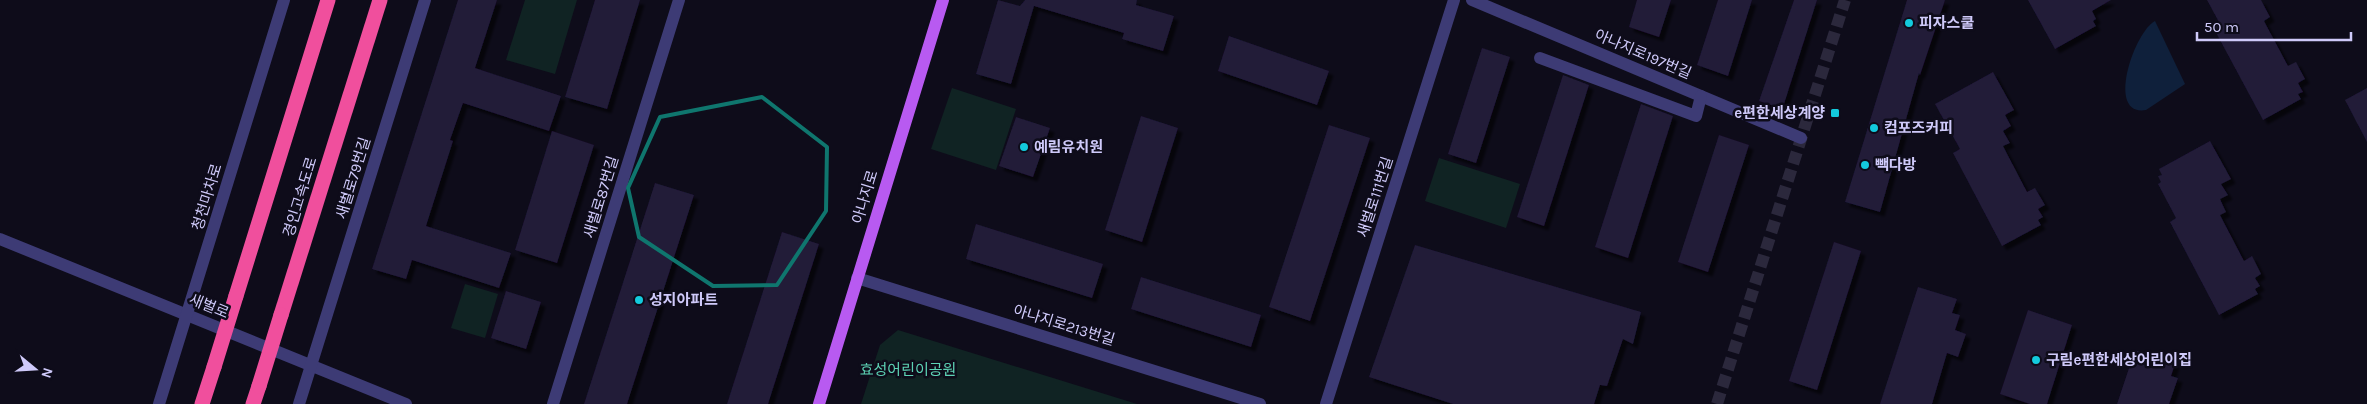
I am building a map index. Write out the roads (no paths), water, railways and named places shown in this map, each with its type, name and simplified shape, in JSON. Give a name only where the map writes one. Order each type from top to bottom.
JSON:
[{"type":"highway","points":[[202,404],[328,0]]},
{"type":"highway","name":"경인고속도로","points":[[253,404],[380,0]]},
{"type":"main road","name":"아나지로","points":[[819,404],[943,0]]},
{"type":"street","name":"청천마차로","points":[[159,404],[284,0]]},
{"type":"street","name":"새벌로79번길","points":[[299,404],[425,0]]},
{"type":"street","name":"새벌로87번길","points":[[553,404],[679,0]]},
{"type":"street","name":"새벌로111번길","points":[[1326,404],[1454,0]]},
{"type":"street","name":"아나지로197번길","points":[[1472,0],[1801,138]]},
{"type":"street","points":[[1540,58],[1696,116],[1701,96]]},
{"type":"street","name":"새벌로","points":[[0,239],[406,404]]},
{"type":"street","name":"아나지로213번길","points":[[857,278],[1260,404]]},
{"type":"water","points":[[2155,21],[2185,84],[2146,110],[2134,109],[2127,101],[2125,88],[2127,72],[2139,41],[2147,28]]},
{"type":"tunnel","points":[[1717,404],[1845,0]]},
{"type":"place","name":"피자스쿨","points":[[1909,23]]},
{"type":"place","name":"e편한세상계양","points":[[1835,113]]},
{"type":"place","name":"컴포즈커피","points":[[1874,128]]},
{"type":"place","name":"예림유치원","points":[[1024,147]]},
{"type":"place","name":"빽다방","points":[[1865,165]]},
{"type":"place","name":"성지아파트","points":[[639,300]]},
{"type":"place","name":"구림e편한세상어린이집","points":[[2036,360]]},
{"type":"park label","name":"효성어린이공원","points":[[908,370]]}]
